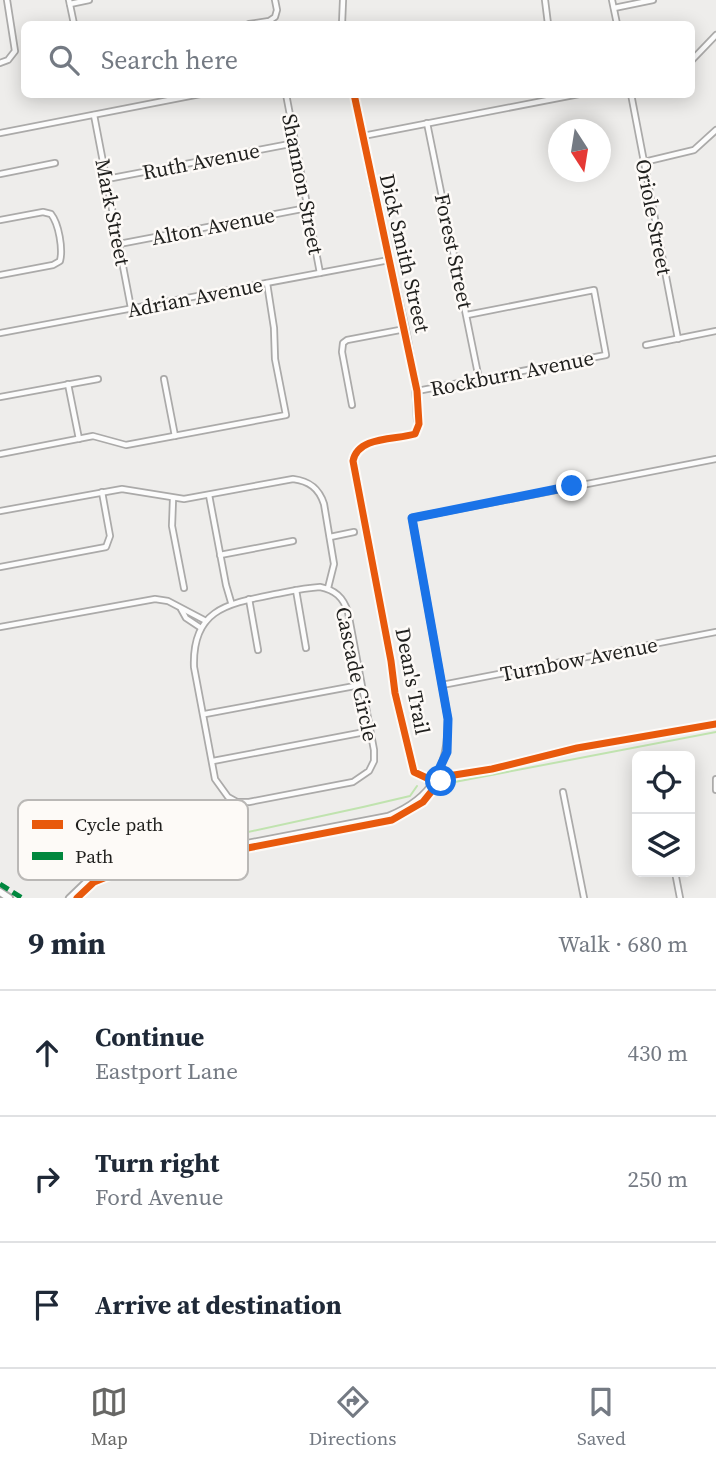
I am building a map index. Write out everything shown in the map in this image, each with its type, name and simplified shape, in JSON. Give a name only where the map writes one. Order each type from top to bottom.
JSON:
[{"type":"main road","points":[[0,892],[9,898]]},
{"type":"street","points":[[0,63],[12,57],[15,43],[7,0]]},
{"type":"street","points":[[73,21],[69,2],[89,0]]},
{"type":"street","points":[[269,21],[275,17],[277,10],[275,0]]},
{"type":"street","points":[[342,21],[343,0]]},
{"type":"street","points":[[545,0],[548,21]]},
{"type":"street","points":[[612,0],[616,21]]},
{"type":"street","points":[[614,8],[653,0]]},
{"type":"street","points":[[695,56],[716,35]]},
{"type":"street","points":[[0,133],[180,98]]},
{"type":"street","name":"Shannon Street","points":[[287,98],[320,273]]},
{"type":"street","name":"Dick Smith Street","points":[[355,98],[417,391],[417,420]]},
{"type":"street","points":[[363,136],[558,98]]},
{"type":"street","name":"Oriole Street","points":[[632,98],[678,339]]},
{"type":"street","name":"Mark Street","points":[[94,115],[131,309]]},
{"type":"street","name":"Forest Street","points":[[427,123],[479,379]]},
{"type":"street","points":[[644,162],[694,150],[716,130]]},
{"type":"street","name":"Ruth Avenue","points":[[106,179],[295,144]]},
{"type":"street","points":[[0,174],[55,163]]},
{"type":"street","name":"Alton Avenue","points":[[119,244],[307,208]]},
{"type":"street","points":[[0,220],[43,212],[51,214],[55,220],[61,254],[60,261],[52,265],[0,275]]},
{"type":"street","name":"Adrian Avenue","points":[[0,333],[390,260]]},
{"type":"street","points":[[0,454],[93,436],[126,445],[286,415],[275,359],[274,328],[267,283]]},
{"type":"street","name":"Rockburn Avenue","points":[[417,391],[606,355],[594,290],[467,315]]},
{"type":"street","points":[[352,405],[342,350],[343,342],[405,329]]},
{"type":"street","points":[[646,345],[716,331]]},
{"type":"street","points":[[0,397],[97,379]]},
{"type":"street","points":[[164,379],[175,436]]},
{"type":"street","points":[[68,384],[79,439]]},
{"type":"street","points":[[248,843],[388,816],[412,805],[428,790],[441,769],[447,752],[448,719],[412,518],[716,459]]},
{"type":"street","points":[[0,511],[131,489],[173,499],[195,498],[293,479],[307,482],[313,485],[322,497],[330,537],[334,564],[328,589]]},
{"type":"street","points":[[0,567],[102,548],[109,544],[102,492]]},
{"type":"street","points":[[209,495],[231,603]]},
{"type":"street","points":[[173,499],[172,526],[184,588]]},
{"type":"street","points":[[330,537],[354,532]]},
{"type":"street","points":[[220,555],[293,541]]},
{"type":"street","name":"Cascade Circle","points":[[233,800],[220,790],[215,779],[194,655],[201,628],[206,621],[231,603],[296,590],[320,587],[328,589],[342,598],[345,604],[374,761],[369,771],[353,782],[248,802]]},
{"type":"street","points":[[296,590],[306,648]]},
{"type":"street","points":[[0,627],[155,599],[168,601],[206,621]]},
{"type":"street","points":[[249,599],[258,650]]},
{"type":"street","points":[[181,608],[186,618],[201,628]]},
{"type":"street","name":"Turnbow Avenue","points":[[442,685],[716,632]]},
{"type":"street","points":[[205,714],[360,685]]},
{"type":"street","points":[[212,761],[370,731]]},
{"type":"street","points":[[716,779],[716,790]]},
{"type":"street","points":[[563,792],[583,898]]},
{"type":"street","points":[[676,877],[680,898]]},
{"type":"street","points":[[69,898],[88,880]]},
{"type":"waterway","points":[[444,784],[716,732]]},
{"type":"waterway","points":[[248,832],[410,796],[417,786]]},
{"type":"marked path","points":[[0,884],[22,898]]},
{"type":"cycle path","name":"Dean's Trail","points":[[355,98],[417,391],[419,424],[415,434],[370,443],[356,453],[353,461],[395,693],[414,772],[429,779],[492,769],[577,748],[716,724]]},
{"type":"cycle path","points":[[248,848],[392,820],[423,802],[443,777]]},
{"type":"cycle path","points":[[77,898],[99,880]]},
{"type":"route","points":[[441,781],[443,777],[435,778],[447,752],[448,719],[412,518],[572,486]]}]
